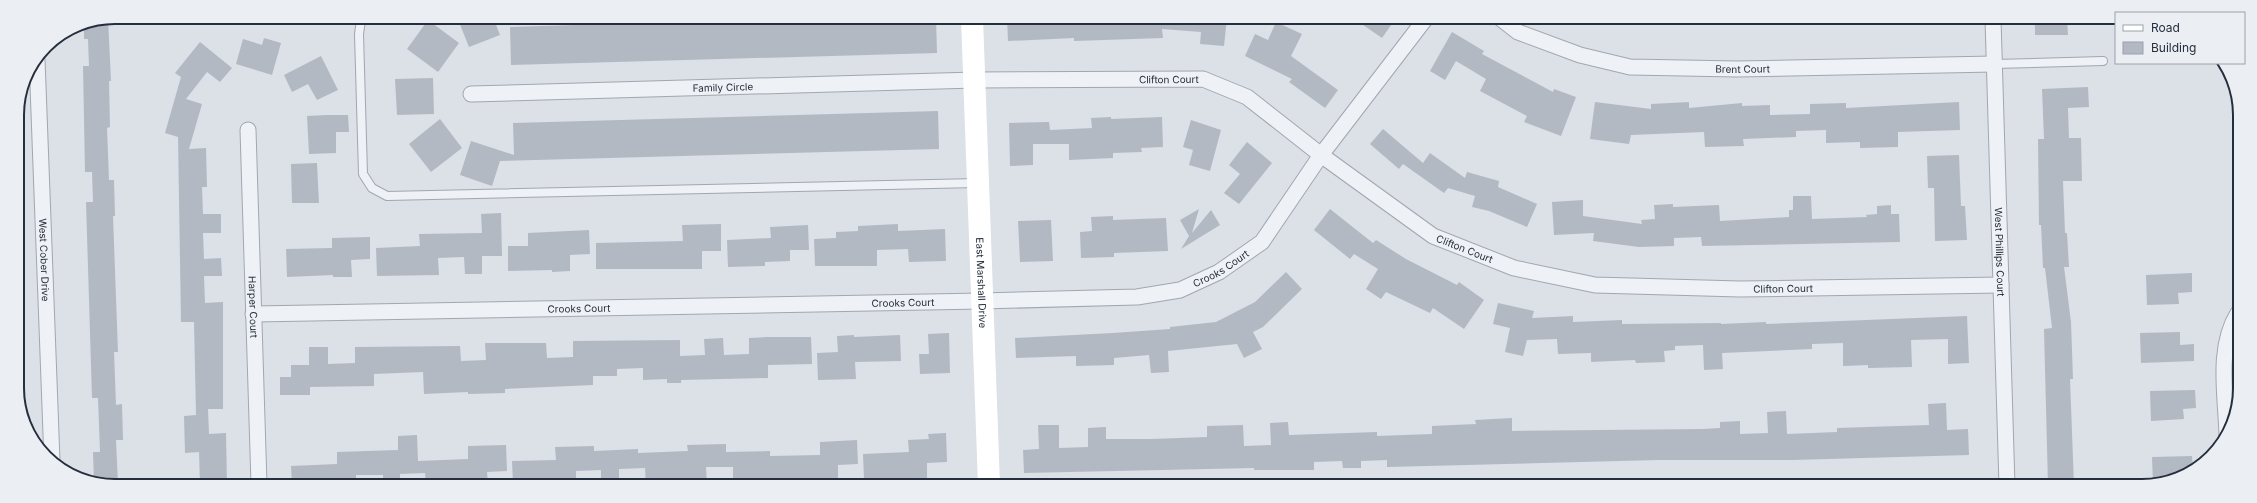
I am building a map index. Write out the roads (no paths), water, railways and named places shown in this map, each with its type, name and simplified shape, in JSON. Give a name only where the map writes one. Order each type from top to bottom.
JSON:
[{"type":"main road","name":"East Marshall Drive","points":[[972,24],[989,479]]},
{"type":"street","name":"Crooks Court","points":[[253,314],[1137,297],[1180,290],[1219,272],[1262,242],[1321,155],[1421,24]]},
{"type":"street","name":"Brent Court","points":[[1508,24],[1518,32],[1580,55],[1630,67],[1737,69],[1994,64]]},
{"type":"street","name":"West Phillips Court","points":[[1993,24],[2007,479]]},
{"type":"street","name":"West Cober Drive","points":[[37,67],[52,453]]},
{"type":"street","name":"Clifton Court","points":[[975,80],[1204,79],[1247,97],[1321,155],[1433,236],[1514,268],[1595,286],[1740,289],[2001,285]]},
{"type":"street","name":"Family Circle","points":[[471,94],[975,80]]},
{"type":"street","name":"Harper Court","points":[[248,130],[258,479]]},
{"type":"street","points":[[2226,422],[2224,352],[2230,327],[2233,322]]},
{"type":"lane","points":[[362,24],[359,34],[363,174],[372,188],[387,196],[978,184]]},
{"type":"lane","points":[[1994,64],[2103,61]]}]
